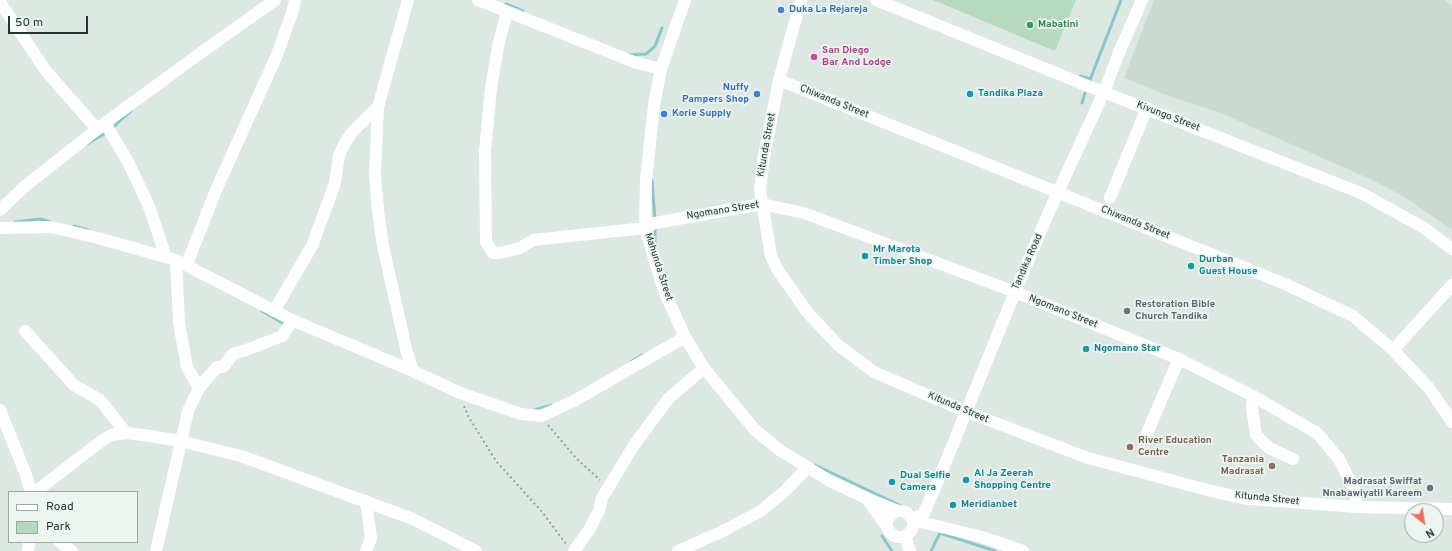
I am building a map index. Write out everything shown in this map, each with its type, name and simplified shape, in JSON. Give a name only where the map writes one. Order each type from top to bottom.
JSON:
[{"type":"street","points":[[0,210],[24,187],[101,126],[275,0]]},
{"type":"street","points":[[176,260],[216,190],[277,55],[293,10],[295,0]]},
{"type":"street","points":[[408,0],[378,107],[375,175],[383,246],[412,371]]},
{"type":"street","points":[[478,0],[503,7],[634,62],[661,69]]},
{"type":"street","name":"Mahunda Street","points":[[684,0],[661,69],[654,105],[646,181],[645,228],[664,291],[685,337],[704,368],[755,430],[780,450],[807,468],[830,481],[898,511]]},
{"type":"street","name":"Kitunda Street","points":[[801,0],[779,80],[764,156],[760,190],[771,256],[777,269],[808,313],[838,345],[874,372],[967,412],[1088,458],[1215,492],[1249,498],[1358,507],[1452,509]]},
{"type":"street","name":"Kivungo Street","points":[[876,0],[1361,193],[1424,228],[1452,249]]},
{"type":"street","name":"Tandika Road","points":[[912,519],[924,513],[1048,214],[1104,92],[1142,0]]},
{"type":"street","points":[[0,2],[46,71],[101,126],[127,160],[176,260],[179,323],[187,367],[199,388]]},
{"type":"street","name":"Ngomano Street","points":[[503,7],[491,88],[485,151],[486,242],[493,252],[500,253],[524,246],[533,240],[645,228],[655,223],[762,204],[804,213],[1015,292],[1179,359],[1253,396],[1318,433],[1340,459],[1355,491],[1358,507]]},
{"type":"street","name":"Chiwanda Street","points":[[779,80],[1285,284],[1353,316],[1393,350],[1429,388],[1452,422]]},
{"type":"street","points":[[274,311],[312,246],[335,184],[340,155],[346,141],[354,130],[378,107]]},
{"type":"street","points":[[1110,198],[1147,108]]},
{"type":"street","points":[[0,228],[51,227],[98,238],[176,260],[294,321],[460,393],[521,414],[541,416],[574,402],[685,337]]},
{"type":"street","points":[[1393,350],[1452,285]]},
{"type":"street","points":[[156,551],[180,441],[188,411],[199,388],[217,367],[224,367],[233,354],[282,336],[294,321]]},
{"type":"street","points":[[25,331],[74,385],[100,400],[126,433]]},
{"type":"street","points":[[1147,433],[1179,359]]},
{"type":"street","points":[[571,549],[589,530],[599,511],[602,498],[634,445],[669,398],[704,368]]},
{"type":"street","points":[[1253,396],[1252,408],[1256,435],[1269,448],[1293,459]]},
{"type":"street","points":[[0,410],[26,475],[30,491]]},
{"type":"street","points":[[36,491],[104,439],[112,435],[126,433],[180,441],[241,456],[366,500],[413,519],[476,551]]},
{"type":"street","points":[[678,551],[721,532],[761,511],[786,490],[807,468]]},
{"type":"street","points":[[866,498],[890,532],[895,536],[905,536],[910,533],[913,528],[912,519],[909,514],[904,511],[898,511],[893,513],[890,517],[888,528]]},
{"type":"street","points":[[366,500],[371,538],[366,551]]},
{"type":"street","points":[[912,519],[982,537],[1023,551]]},
{"type":"street","points":[[905,536],[910,551]]},
{"type":"street","points":[[61,543],[72,551]]},
{"type":"path","points":[[460,393],[468,416],[496,461],[543,513],[571,549]]},
{"type":"path","points":[[541,416],[576,458],[609,487]]},
{"type":"shaded area","points":[[1154,0],[1444,0],[1452,6],[1452,230],[1403,196],[1370,179],[1218,112],[1169,96],[1124,78]]},
{"type":"green space","name":"Mabatini","points":[[933,0],[1076,0],[1055,51]]},
{"type":"waterway","points":[[1090,80],[1121,0]]},
{"type":"waterway","points":[[506,4],[523,11]]},
{"type":"waterway","points":[[629,55],[646,54],[655,46],[662,28]]},
{"type":"waterway","points":[[1080,76],[1090,79]]},
{"type":"waterway","points":[[1082,103],[1085,93]]},
{"type":"waterway","points":[[115,126],[131,111]]},
{"type":"waterway","points":[[87,144],[104,134]]},
{"type":"waterway","points":[[652,180],[655,220]]},
{"type":"waterway","points":[[15,222],[40,219],[51,222]]},
{"type":"waterway","points":[[74,226],[88,230]]},
{"type":"waterway","points":[[655,226],[655,242]]},
{"type":"waterway","points":[[262,311],[286,325]]},
{"type":"waterway","points":[[632,361],[642,355]]},
{"type":"waterway","points":[[534,410],[552,405]]},
{"type":"waterway","points":[[815,465],[914,512]]},
{"type":"waterway","points":[[931,551],[940,533],[995,551]]},
{"type":"waterway","points":[[882,536],[892,551]]},
{"type":"place","name":"Duka La Rejareja","points":[[781,10]]},
{"type":"place","name":"Mabatini","points":[[1030,25]]},
{"type":"place","name":"San Diego Bar And Lodge","points":[[814,57]]},
{"type":"place","name":"Nuffy Pampers Shop","points":[[757,94]]},
{"type":"place","name":"Tandika Plaza","points":[[970,94]]},
{"type":"place","name":"Korie Supply","points":[[664,114]]},
{"type":"place","name":"Mr Marota Timber Shop","points":[[865,256]]},
{"type":"place","name":"Durban Guest House","points":[[1191,266]]},
{"type":"place","name":"Restoration Bible Church Tandika","points":[[1127,311]]},
{"type":"place","name":"Ngomano Star","points":[[1086,349]]},
{"type":"place","name":"River Education Centre","points":[[1130,447]]},
{"type":"place","name":"Tanzania Madrasat","points":[[1272,466]]},
{"type":"place","name":"Al Ja Zeerah Shopping Centre","points":[[966,480]]},
{"type":"place","name":"Dual Selfie Camera","points":[[892,482]]},
{"type":"place","name":"Madrasat Swiffat Nnabawiyatil Kareem","points":[[1430,488]]},
{"type":"place","name":"Meridianbet","points":[[953,505]]}]
